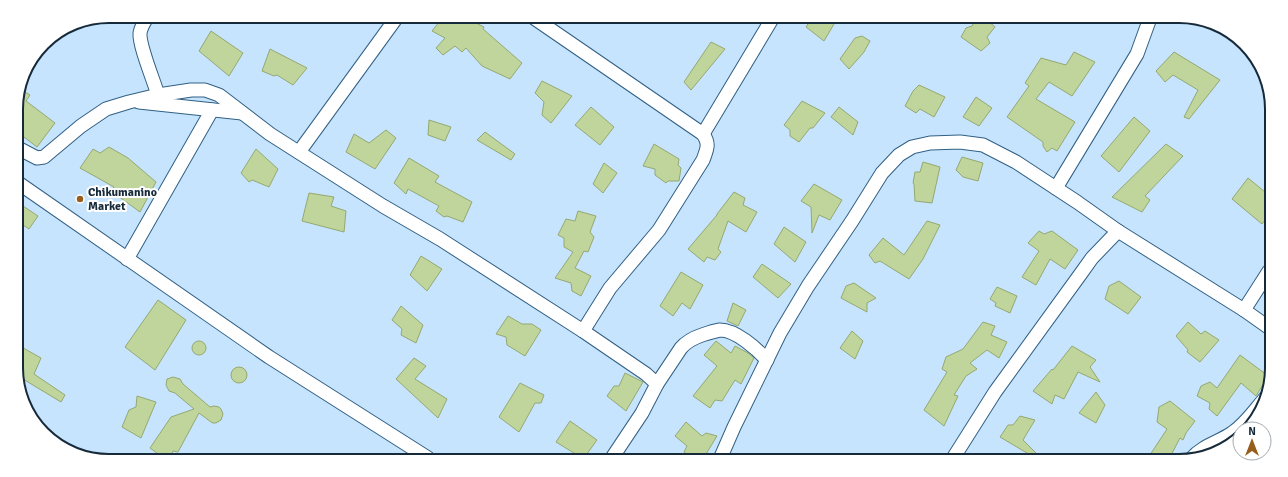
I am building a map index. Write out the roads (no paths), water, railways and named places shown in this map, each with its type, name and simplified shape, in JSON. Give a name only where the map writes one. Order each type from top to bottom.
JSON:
[{"type":"street","points":[[144,23],[140,34],[141,45],[158,94]]},
{"type":"street","points":[[299,152],[393,23]]},
{"type":"street","points":[[551,23],[703,134],[707,140],[707,148],[703,160],[659,230],[610,288],[583,331]]},
{"type":"street","points":[[703,134],[770,23]]},
{"type":"street","points":[[1056,188],[1137,54],[1147,23]]},
{"type":"street","points":[[23,151],[37,158],[44,157],[81,126],[106,109],[129,102],[158,94],[191,90],[205,90],[219,95],[270,134],[383,206],[440,239],[583,331],[646,374],[657,384]]},
{"type":"street","points":[[129,102],[242,113]]},
{"type":"street","points":[[127,259],[212,110]]},
{"type":"street","points":[[722,454],[780,333],[808,286],[882,173],[899,155],[912,147],[930,143],[960,142],[983,145],[1016,162],[1118,231],[1244,310],[1265,325]]},
{"type":"street","points":[[23,186],[269,357],[420,454]]},
{"type":"street","points":[[956,454],[996,392],[1072,285],[1092,258],[1118,231]]},
{"type":"street","points":[[1244,310],[1265,277]]},
{"type":"street","points":[[615,454],[642,413],[657,384],[685,343],[691,339],[722,330],[752,344],[767,360]]},
{"type":"street","points":[[1199,451],[1234,432],[1251,414]]},
{"type":"place","name":"Chikumanino Market","points":[[80,199]]}]
